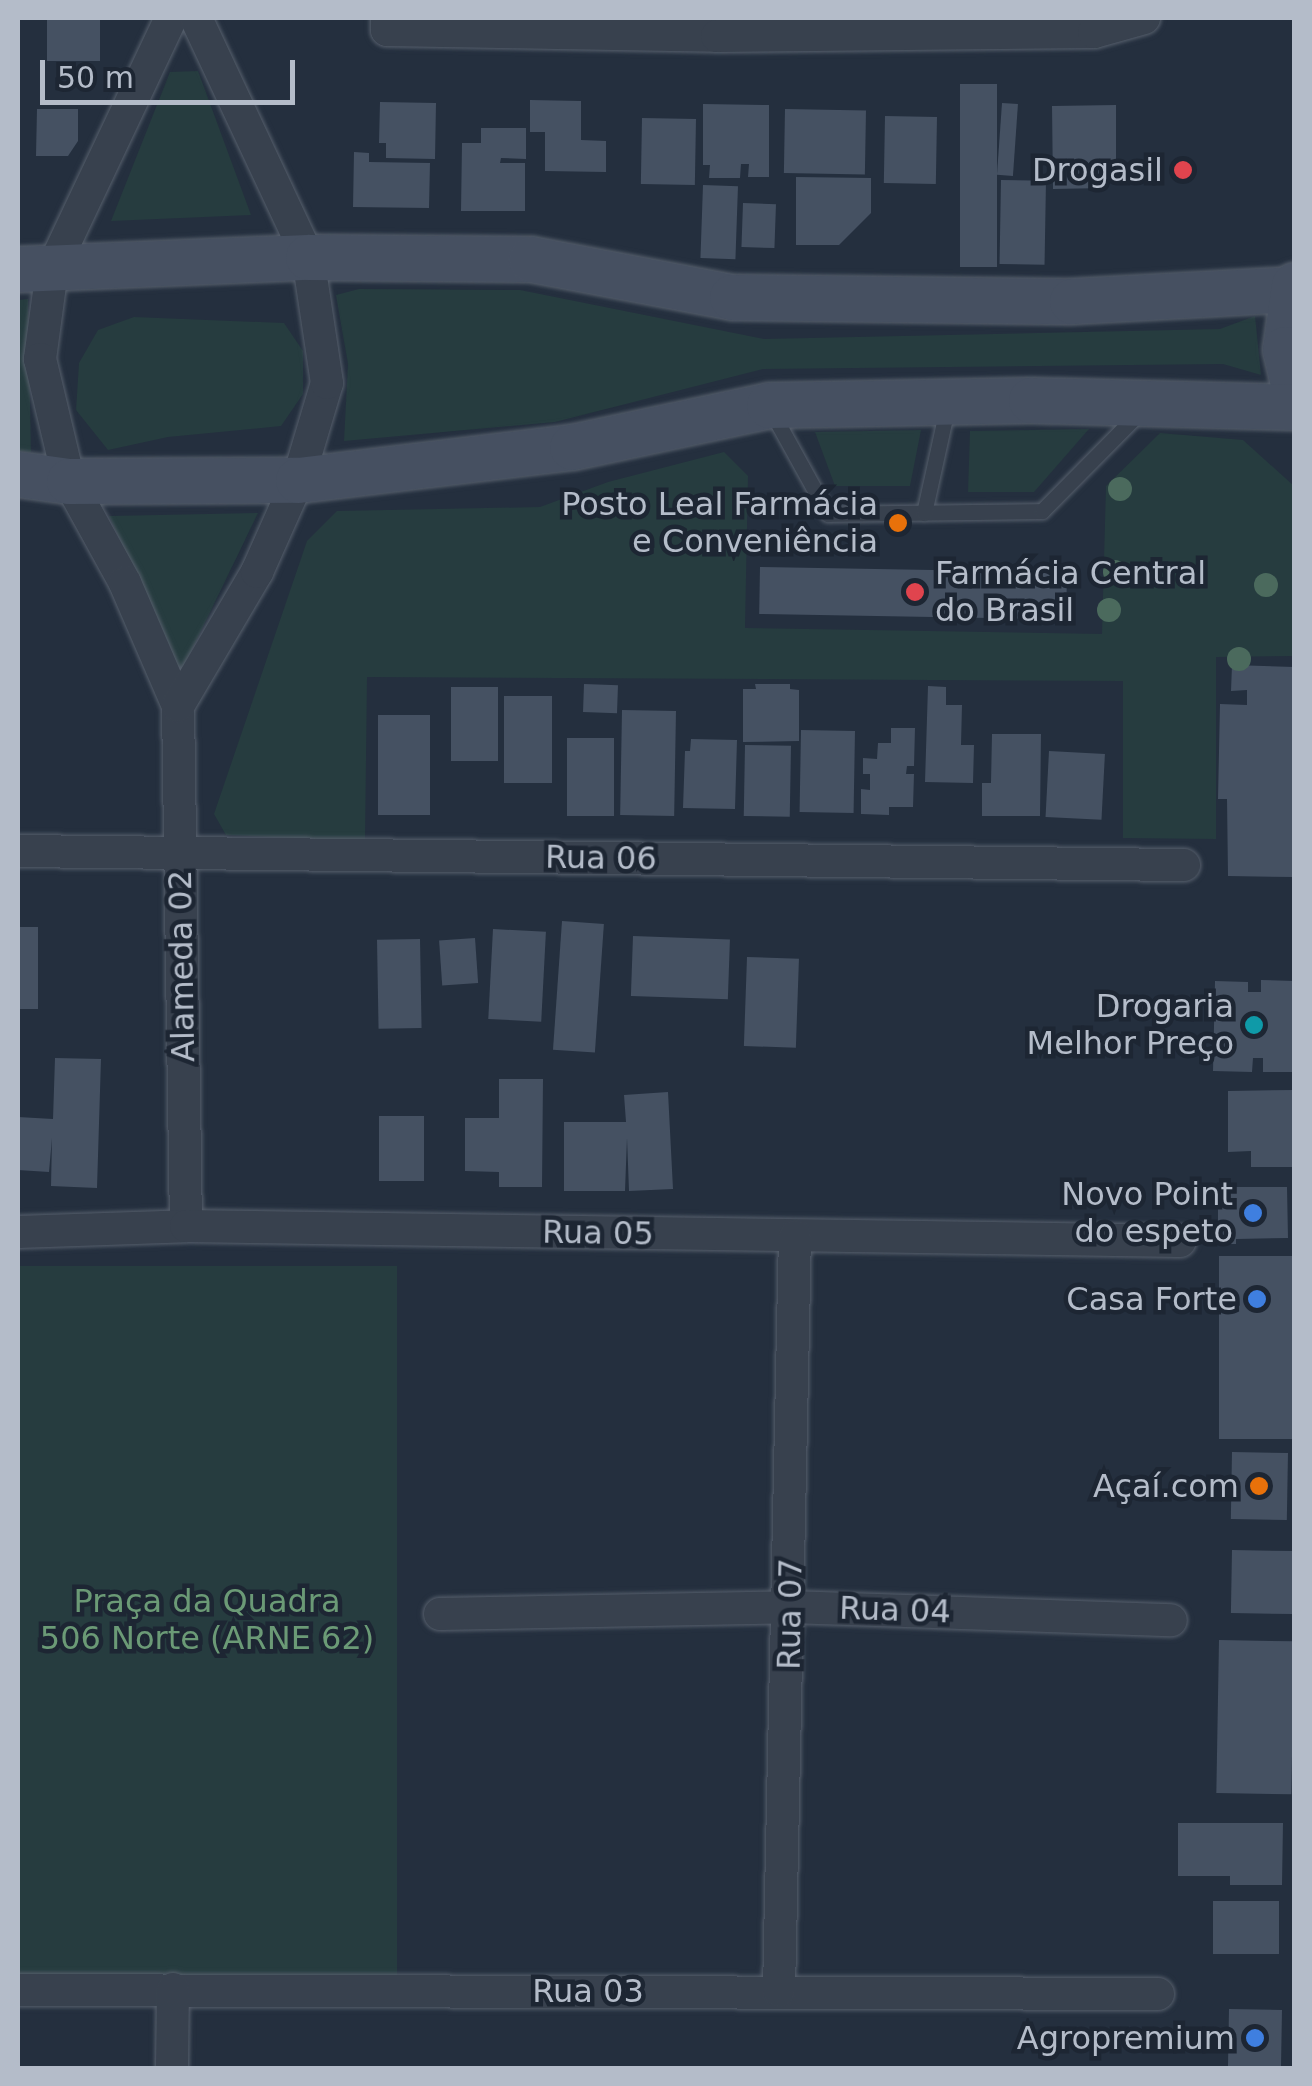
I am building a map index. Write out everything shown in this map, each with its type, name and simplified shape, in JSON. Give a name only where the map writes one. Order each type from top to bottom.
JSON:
[{"type":"street","points":[[171,18],[35,270],[40,358],[70,481],[125,583],[178,706]]},
{"type":"street","points":[[178,706],[257,572],[298,480],[327,382],[308,257],[196,18]]},
{"type":"street","points":[[387,18],[387,30],[717,36],[1094,32],[1144,18]]},
{"type":"street","points":[[35,270],[308,257],[531,259],[732,297],[1072,301],[1293,287],[1285,349],[1294,387]]},
{"type":"street","points":[[18,474],[70,481],[298,480],[572,446],[768,405],[949,402],[1294,407]]},
{"type":"street","name":"Alameda 02","points":[[178,706],[186,1226]]},
{"type":"street","name":"Rua 06","points":[[18,850],[1184,865]]},
{"type":"street","name":"Rua 05","points":[[18,1232],[186,1226],[1180,1241]]},
{"type":"street","name":"Rua 07","points":[[779,1991],[795,1236]]},
{"type":"street","name":"Rua 04","points":[[440,1614],[790,1607],[1171,1620]]},
{"type":"street","points":[[172,2068],[173,1989]]},
{"type":"street","name":"Rua 03","points":[[18,1990],[1158,1994]]},
{"type":"lane","points":[[924,512],[949,402]]},
{"type":"lane","points":[[768,405],[828,514],[1042,511],[1149,403]]},
{"type":"green space","points":[[198,71],[251,215],[111,221],[170,72]]},
{"type":"green space","points":[[359,289],[520,290],[764,339],[1220,329],[1255,316],[1261,375],[1223,364],[763,369],[555,422],[344,441],[348,364],[336,295]]},
{"type":"green space","points":[[28,299],[31,452],[18,451],[18,300]]},
{"type":"green space","points":[[134,317],[284,323],[303,351],[303,394],[281,426],[168,437],[108,450],[76,410],[79,363],[98,330]]},
{"type":"green space","points":[[1089,429],[1034,492],[968,492],[970,431]]},
{"type":"green space","points":[[921,430],[910,486],[835,486],[815,432]]},
{"type":"green space","points":[[1160,433],[1243,440],[1294,486],[1294,656],[1216,657],[1216,839],[1123,838],[1123,681],[367,677],[365,841],[226,835],[214,814],[307,541],[337,511],[540,507],[608,482],[724,452],[748,476],[745,628],[1102,634],[1106,486]]},
{"type":"green space","points":[[258,513],[181,672],[109,516]]},
{"type":"green space","name":"Praça da Quadra 506 Norte (ARNE 62)","points":[[18,1266],[397,1266],[397,1976],[18,1976]]},
{"type":"building","points":[[47,18],[100,18],[100,61],[47,61]]},
{"type":"building","points":[[960,84],[997,84],[997,267],[960,267]]},
{"type":"building","points":[[530,100],[581,101],[581,140],[606,141],[606,172],[545,171],[545,132],[530,132]]},
{"type":"building","points":[[380,102],[436,103],[435,159],[386,158],[386,143],[379,143]]},
{"type":"building","points":[[1002,103],[1018,104],[1013,176],[997,175]]},
{"type":"building","points":[[703,104],[769,105],[769,177],[748,177],[749,164],[741,164],[740,178],[709,178],[710,165],[703,165]]},
{"type":"building","points":[[1116,105],[1116,170],[1105,170],[1105,188],[1053,189],[1052,106]]},
{"type":"building","points":[[37,109],[78,109],[78,141],[68,156],[36,156]]},
{"type":"building","points":[[785,109],[866,110],[865,174],[784,173]]},
{"type":"building","points":[[885,116],[937,117],[936,184],[884,183]]},
{"type":"building","points":[[642,118],[696,119],[695,185],[641,184]]},
{"type":"building","points":[[481,128],[526,128],[526,159],[501,158],[500,163],[525,163],[525,211],[461,211],[462,143],[481,143]]},
{"type":"building","points":[[354,152],[369,153],[369,162],[430,163],[429,208],[353,207]]},
{"type":"building","points":[[796,177],[871,178],[871,213],[839,245],[796,245]]},
{"type":"building","points":[[1001,180],[1046,181],[1045,265],[1000,264]]},
{"type":"building","points":[[703,185],[738,186],[735,259],[700,258]]},
{"type":"building","points":[[743,203],[776,204],[774,248],[741,247]]},
{"type":"building","points":[[760,567],[1067,572],[1066,619],[759,614]]},
{"type":"building","points":[[1232,665],[1294,667],[1294,877],[1228,876],[1227,799],[1218,799],[1220,704],[1247,705],[1247,690],[1231,691]]},
{"type":"building","points":[[584,684],[618,685],[617,713],[583,712]]},
{"type":"building","points":[[755,684],[790,684],[790,689],[799,690],[799,741],[743,742],[743,689],[756,689]]},
{"type":"building","points":[[928,686],[946,687],[946,705],[962,705],[961,745],[974,745],[973,783],[925,782]]},
{"type":"building","points":[[451,687],[498,687],[498,761],[451,761]]},
{"type":"building","points":[[504,696],[552,696],[552,783],[504,783]]},
{"type":"building","points":[[622,710],[676,711],[674,816],[620,815]]},
{"type":"building","points":[[378,715],[430,715],[430,815],[378,815]]},
{"type":"building","points":[[891,728],[915,728],[914,766],[907,766],[906,774],[914,774],[913,807],[889,807],[889,815],[861,814],[861,789],[870,790],[870,774],[863,774],[863,758],[877,759],[878,743],[891,743]]},
{"type":"building","points":[[801,730],[855,731],[854,813],[800,812]]},
{"type":"building","points":[[992,734],[1041,734],[1040,816],[982,816],[982,783],[991,783]]},
{"type":"building","points":[[567,738],[614,738],[614,816],[567,816]]},
{"type":"building","points":[[691,739],[737,740],[735,809],[683,808],[685,751],[690,751]]},
{"type":"building","points":[[745,745],[791,746],[790,817],[744,816]]},
{"type":"building","points":[[1049,751],[1105,754],[1101,820],[1046,817]]},
{"type":"building","points":[[562,921],[604,924],[595,1053],[553,1050]]},
{"type":"building","points":[[18,927],[38,927],[38,1009],[18,1009]]},
{"type":"building","points":[[493,929],[546,932],[541,1022],[488,1019]]},
{"type":"building","points":[[633,936],[730,939],[728,999],[631,996]]},
{"type":"building","points":[[475,938],[478,983],[442,985],[439,941]]},
{"type":"building","points":[[420,939],[422,1028],[379,1029],[377,940]]},
{"type":"building","points":[[747,957],[799,959],[796,1048],[744,1046]]},
{"type":"building","name":"Drogaria Melhor Preço","points":[[1261,980],[1294,981],[1294,1072],[1263,1072],[1263,1058],[1253,1058],[1252,1072],[1213,1071],[1215,981],[1248,982],[1248,992],[1261,992]]},
{"type":"building","points":[[55,1058],[101,1059],[97,1188],[51,1186],[52,1138],[49,1172],[18,1170],[18,1117],[53,1119]]},
{"type":"building","points":[[499,1079],[543,1079],[542,1187],[499,1187],[499,1172],[465,1171],[465,1118],[499,1118]]},
{"type":"building","points":[[1294,1090],[1294,1167],[1251,1167],[1251,1151],[1228,1152],[1228,1091]]},
{"type":"building","points":[[668,1092],[673,1189],[629,1191],[627,1138],[625,1191],[564,1191],[564,1122],[626,1122],[624,1095]]},
{"type":"building","points":[[379,1116],[424,1116],[424,1181],[379,1181]]},
{"type":"building","name":"Novo Point do espeto","points":[[1218,1187],[1287,1187],[1288,1238],[1236,1239],[1236,1244],[1218,1244]]},
{"type":"building","points":[[1219,1256],[1294,1256],[1294,1439],[1219,1439]]},
{"type":"building","name":"Açaí.com","points":[[1232,1452],[1288,1453],[1287,1520],[1231,1519]]},
{"type":"building","points":[[1232,1550],[1294,1551],[1293,1614],[1231,1613]]},
{"type":"building","points":[[1219,1640],[1294,1641],[1291,1794],[1216,1793]]},
{"type":"building","points":[[1178,1823],[1283,1823],[1282,1885],[1230,1885],[1230,1876],[1178,1876]]},
{"type":"building","points":[[1213,1901],[1279,1901],[1279,1954],[1213,1954]]},
{"type":"building","name":"Agropremium","points":[[1229,2009],[1282,2010],[1281,2068],[1228,2067]]},
{"type":"place","name":"Drogasil","points":[[1183,170]]},
{"type":"place","name":"Posto Leal Farmácia e Conveniência","points":[[898,523]]},
{"type":"place","name":"Farmácia Central do Brasil","points":[[915,592]]},
{"type":"place","name":"Drogaria Melhor Preço","points":[[1254,1025]]},
{"type":"place","name":"Novo Point do espeto","points":[[1253,1213]]},
{"type":"place","name":"Casa Forte","points":[[1257,1299]]},
{"type":"place","name":"Açaí.com","points":[[1259,1486]]},
{"type":"place","name":"Agropremium","points":[[1255,2038]]}]
